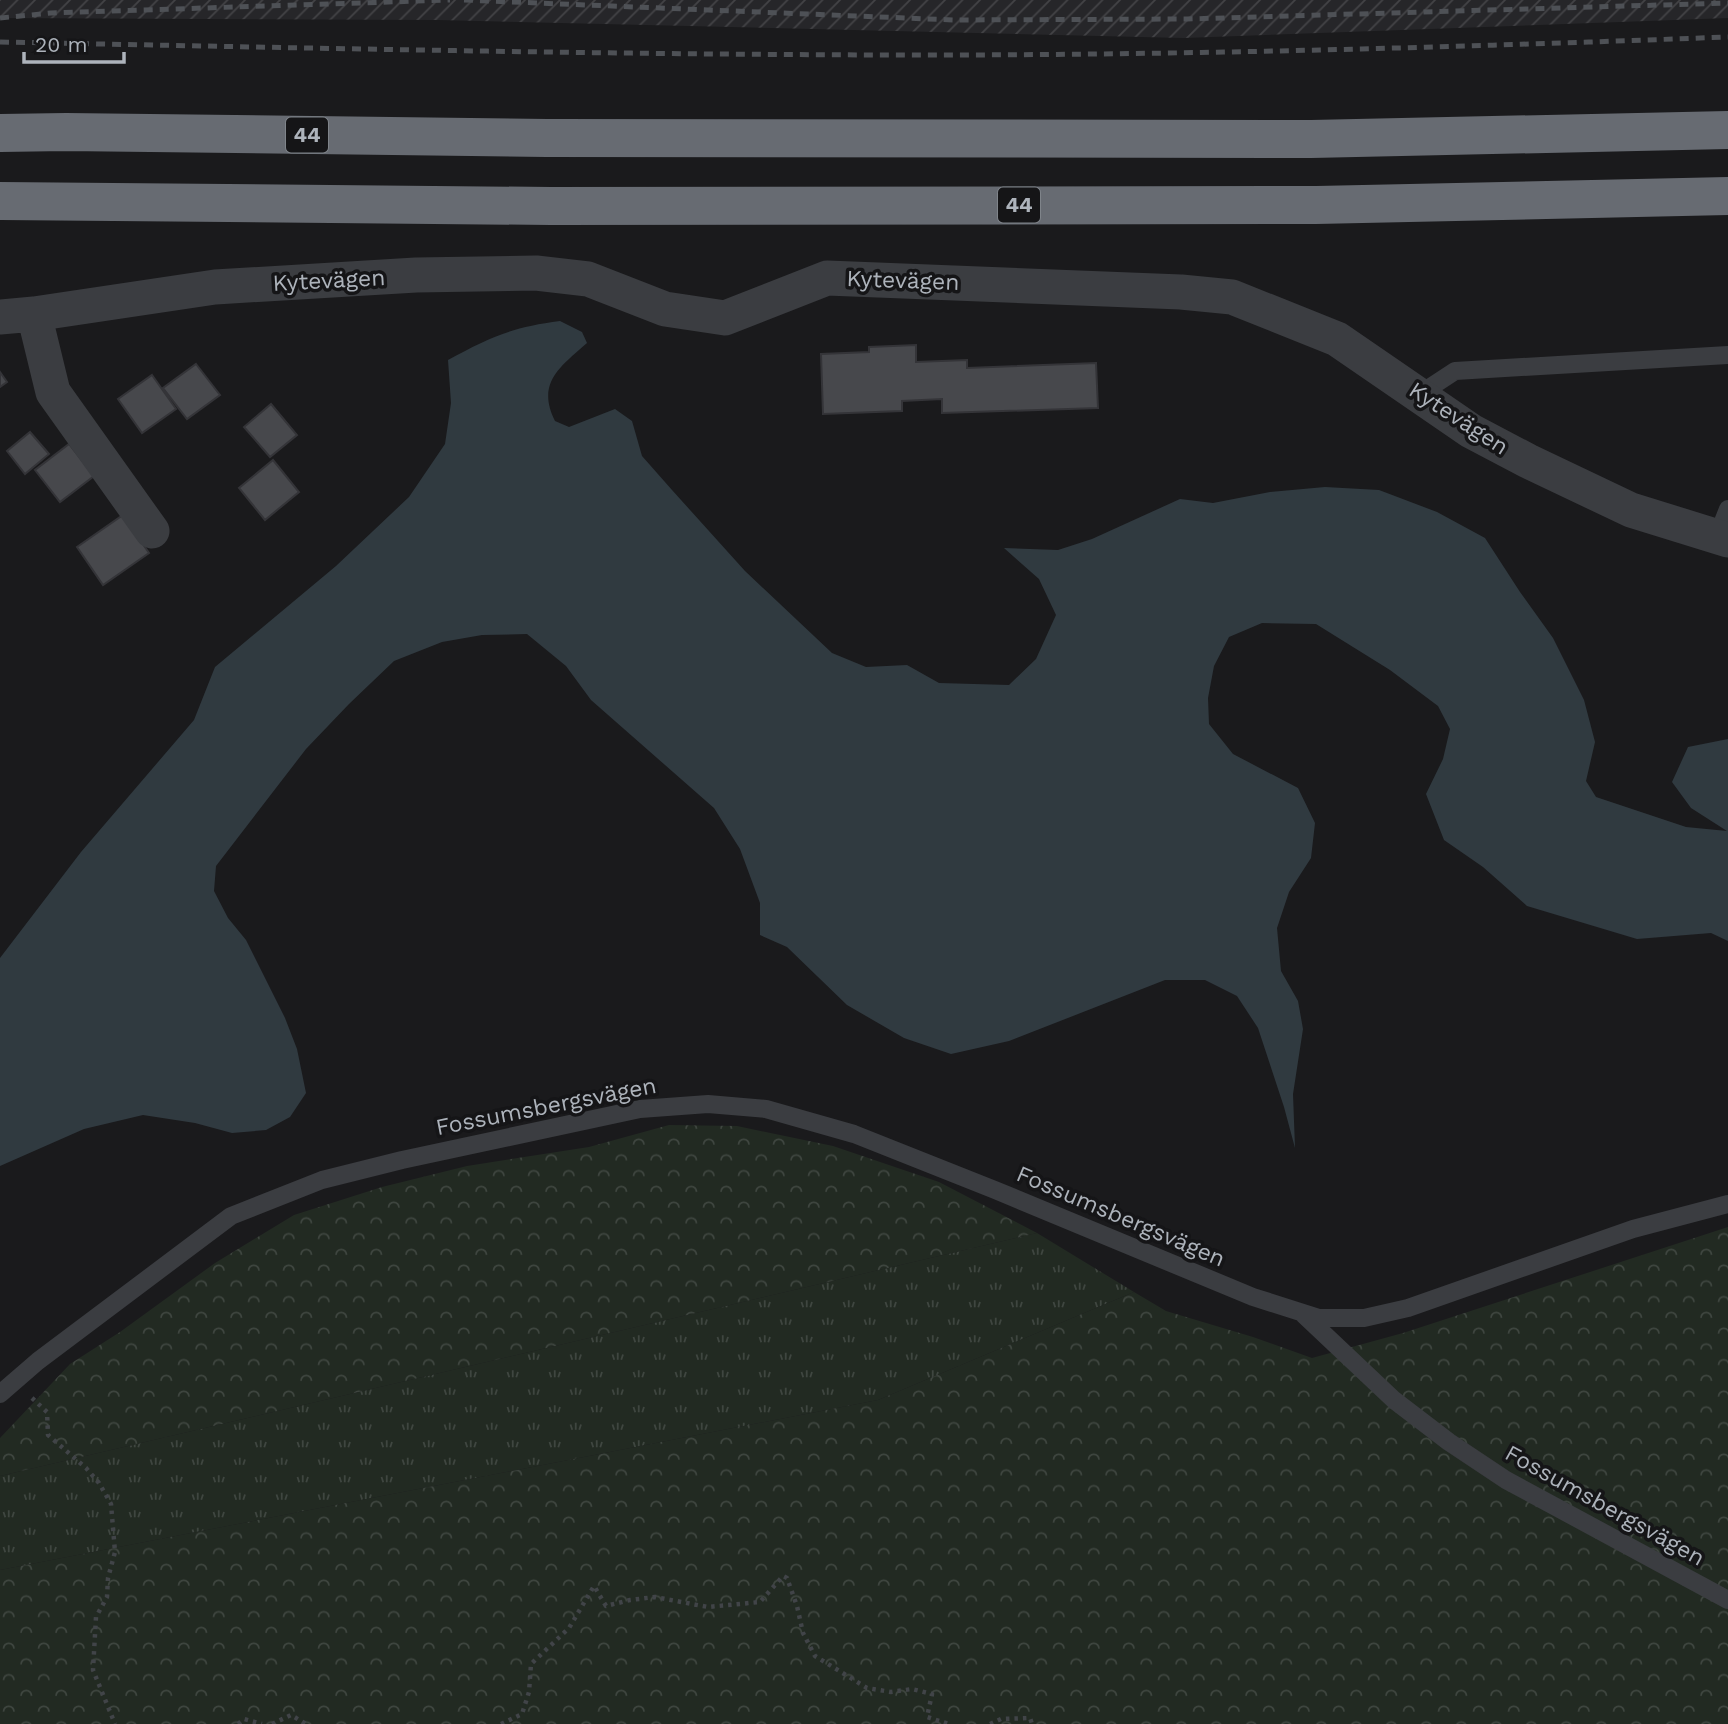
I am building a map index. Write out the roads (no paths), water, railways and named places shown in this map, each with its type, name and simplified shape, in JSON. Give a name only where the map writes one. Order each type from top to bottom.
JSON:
[{"type":"highway","points":[[0,118],[66,132]]},
{"type":"highway","name":"44","points":[[0,133],[547,138],[1311,139],[1728,130]]},
{"type":"highway","name":"44","points":[[0,201],[538,206],[1316,205],[1728,196]]},
{"type":"street","name":"Kytevägen","points":[[0,317],[215,286],[456,274],[536,273],[588,279],[665,309],[724,318],[827,278],[1181,292],[1232,297],[1336,339],[1471,431],[1631,510],[1724,529]]},
{"type":"street","points":[[34,314],[52,392],[152,531]]},
{"type":"lane","points":[[1420,394],[1455,371],[1728,355]]},
{"type":"lane","name":"Fossumsbergsvägen","points":[[0,1394],[81,1328],[231,1216],[322,1180],[640,1109],[708,1104],[766,1109],[853,1135],[995,1190],[1253,1297],[1319,1318],[1364,1318],[1408,1308],[1633,1229],[1728,1204]]},
{"type":"lane","name":"Fossumsbergsvägen","points":[[1301,1312],[1394,1400],[1506,1480],[1728,1600]]},
{"type":"railway","points":[[0,18],[51,13],[450,0]]},
{"type":"railway","points":[[464,0],[954,20],[1187,19],[1728,3]]},
{"type":"railway","points":[[0,42],[929,55],[1329,50],[1728,37]]}]
